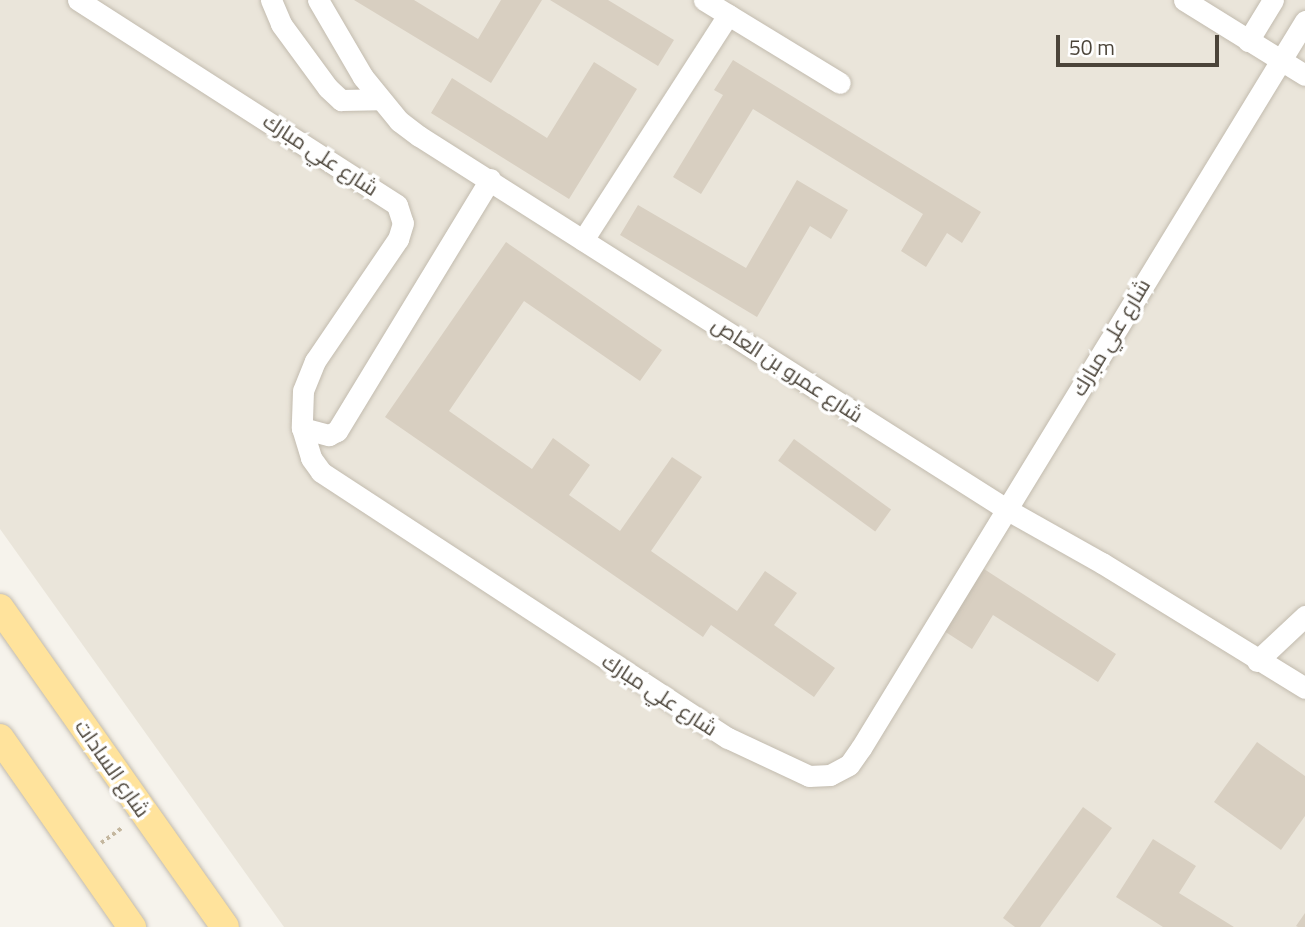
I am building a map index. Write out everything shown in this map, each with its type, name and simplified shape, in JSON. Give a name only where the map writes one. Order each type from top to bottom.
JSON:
[{"type":"main road","name":"شارع السادات","points":[[0,608],[225,927]]},
{"type":"main road","points":[[0,738],[132,927]]},
{"type":"street","name":"شارع علي مبارك","points":[[78,0],[397,205],[403,223],[398,239],[307,377],[302,428],[310,458],[328,479],[728,738],[809,776],[839,770],[862,748],[1305,21]]},
{"type":"street","points":[[271,0],[281,24],[328,88],[341,100],[380,99]]},
{"type":"street","name":"شارع عمرو بن العاص","points":[[318,0],[380,99],[419,136],[1006,509],[1102,563],[1257,662],[1305,688]]},
{"type":"street","points":[[704,0],[841,83]]},
{"type":"street","points":[[1184,0],[1305,75]]},
{"type":"street","points":[[1248,41],[1273,0]]},
{"type":"street","points":[[583,240],[728,15]]},
{"type":"street","points":[[302,428],[329,435],[341,427],[490,180]]},
{"type":"street","points":[[1257,662],[1305,616]]},
{"type":"path","points":[[83,857],[144,811]]},
{"type":"shaded area","points":[[0,0],[1305,0],[1305,927],[284,927],[0,529]]},
{"type":"building","points":[[354,0],[414,0],[478,39],[501,0],[542,0],[491,83]]},
{"type":"building","points":[[550,0],[608,0],[674,40],[658,66]]},
{"type":"building","points":[[733,60],[981,212],[962,243],[947,233],[926,267],[901,251],[923,214],[753,109],[701,194],[673,177],[723,95],[714,90]]},
{"type":"building","points":[[594,62],[637,89],[569,199],[431,113],[452,78],[547,138]]},
{"type":"building","points":[[797,180],[848,210],[831,239],[810,226],[757,317],[620,235],[638,205],[746,268]]},
{"type":"building","points":[[506,242],[662,350],[640,381],[524,301],[449,411],[532,469],[553,438],[590,465],[569,495],[620,531],[672,457],[702,477],[651,551],[737,611],[765,571],[797,593],[774,625],[835,668],[814,697],[711,625],[703,637],[385,417]]},
{"type":"building","points":[[794,439],[891,510],[875,531],[778,461]]},
{"type":"building","points":[[984,569],[1116,654],[1098,682],[993,615],[972,649],[944,631]]},
{"type":"building","points":[[1257,742],[1305,776],[1305,816],[1281,850],[1214,802]]},
{"type":"building","points":[[1083,807],[1112,828],[1040,927],[1015,927],[1003,918]]},
{"type":"building","points":[[1153,839],[1196,866],[1179,893],[1234,927],[1163,927],[1116,897]]},
{"type":"building","points":[[1305,913],[1305,927],[1296,926]]}]
